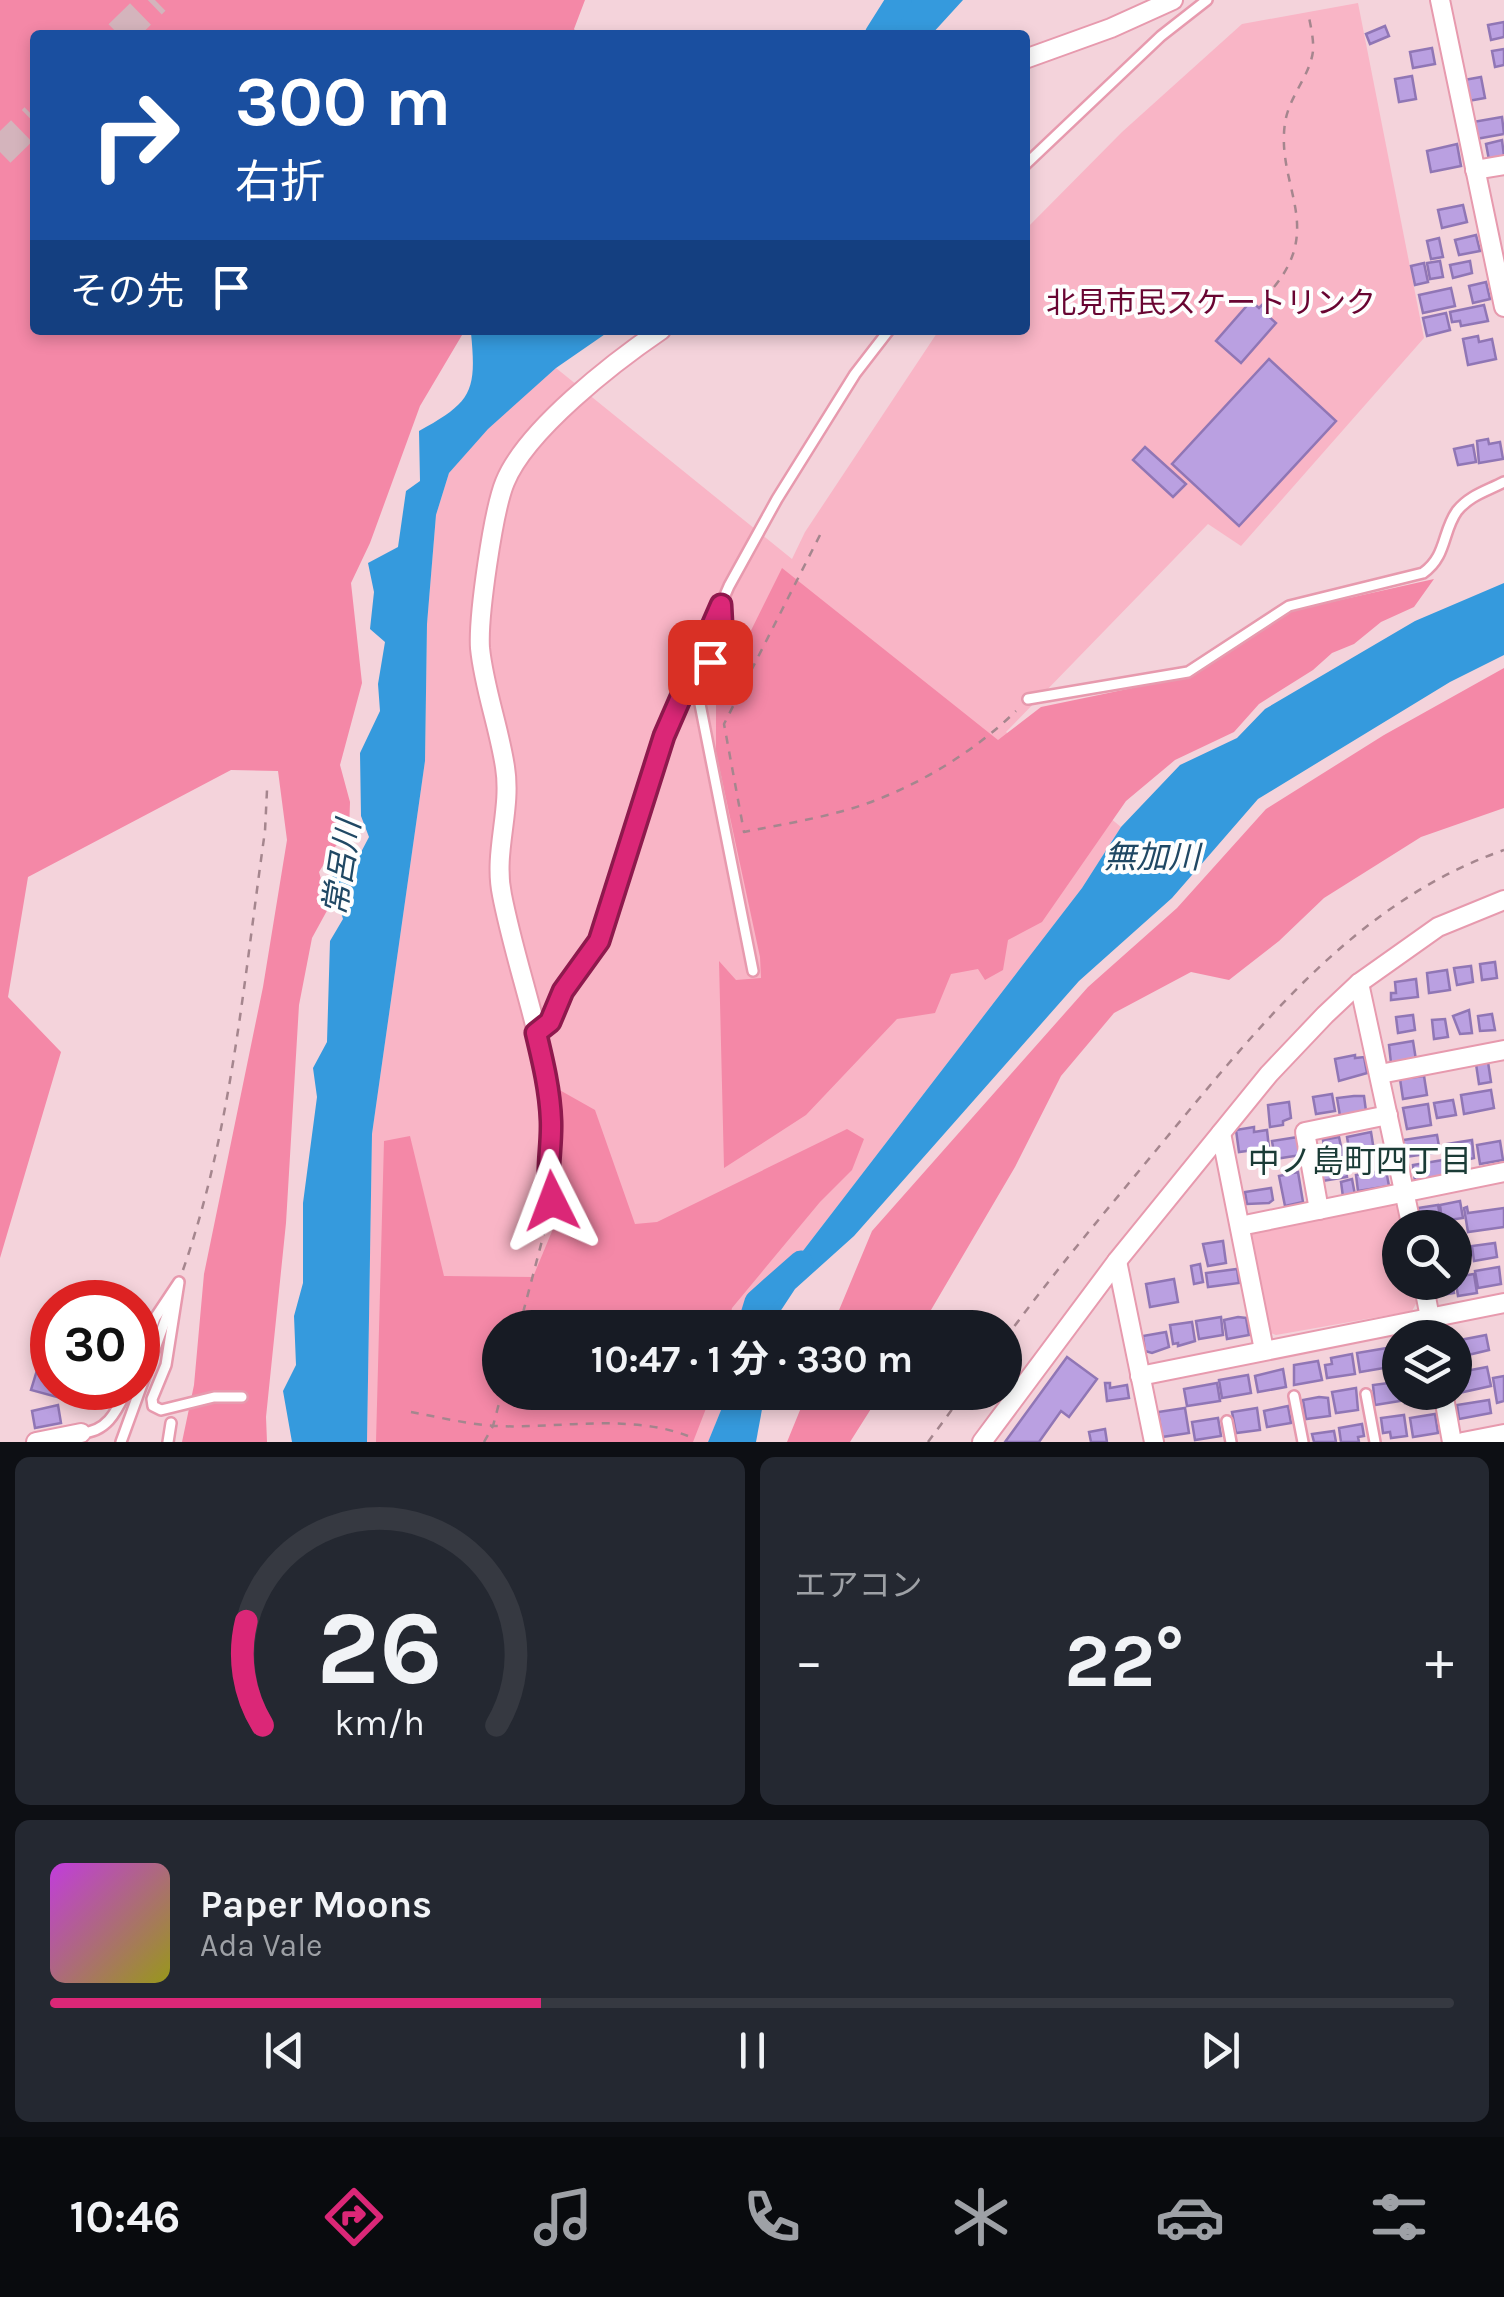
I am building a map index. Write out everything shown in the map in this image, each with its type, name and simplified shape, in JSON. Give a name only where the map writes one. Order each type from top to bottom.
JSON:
[{"type":"street","points":[[1030,57],[1173,0]]},
{"type":"street","points":[[1440,0],[1504,307]]},
{"type":"street","points":[[1476,170],[1504,165]]},
{"type":"street","points":[[552,1201],[546,1176],[551,1147],[549,1097],[502,894],[498,852],[506,770],[480,650],[482,611],[504,484],[518,458],[556,414],[655,335]]},
{"type":"street","points":[[982,1442],[1117,1260],[1269,1074],[1359,983],[1438,927],[1504,900]]},
{"type":"street","points":[[1359,983],[1408,1210]]},
{"type":"street","points":[[1380,1074],[1504,1050]]},
{"type":"street","points":[[1319,1210],[1305,1132],[1388,1115]]},
{"type":"street","points":[[1220,1132],[1264,1350]]},
{"type":"street","points":[[1240,1226],[1504,1172]]},
{"type":"street","points":[[1117,1260],[1154,1442]]},
{"type":"street","points":[[1427,1300],[1431,1320]]},
{"type":"street","points":[[1140,1376],[1504,1303]]},
{"type":"street","points":[[1446,1410],[1452,1442]]},
{"type":"street","points":[[36,1442],[81,1433]]},
{"type":"street","points":[[1463,1442],[1504,1434]]},
{"type":"lane","points":[[1030,159],[1161,36],[1207,0]]},
{"type":"lane","points":[[536,1033],[550,1022],[563,991],[599,941],[664,736],[721,605],[777,499],[855,374],[884,335]]},
{"type":"lane","points":[[1028,699],[1188,672],[1289,606],[1424,573],[1436,564],[1456,513],[1474,495],[1504,482]]},
{"type":"lane","points":[[721,605],[722,624],[699,699],[752,971]]},
{"type":"lane","points":[[160,1311],[178,1282]]},
{"type":"lane","points":[[178,1282],[168,1354],[153,1406],[162,1410],[214,1396],[242,1397]]},
{"type":"lane","points":[[121,1442],[178,1282]]},
{"type":"lane","points":[[1366,1394],[1375,1442]]},
{"type":"lane","points":[[1294,1396],[1303,1442]]},
{"type":"lane","points":[[81,1433],[95,1432],[115,1410]]},
{"type":"lane","points":[[1227,1421],[1231,1442]]},
{"type":"lane","points":[[168,1442],[171,1423]]},
{"type":"path","points":[[1274,286],[1290,268],[1298,229],[1285,124],[1294,90],[1313,49],[1308,12]]},
{"type":"path","points":[[820,535],[724,724],[744,832],[852,808],[900,789],[985,742],[1016,711]]},
{"type":"path","points":[[178,1282],[204,1196],[229,1086],[265,831],[267,790]]},
{"type":"path","points":[[1022,1316],[1265,1019],[1333,951],[1386,912],[1440,880],[1504,850]]},
{"type":"path","points":[[524,1310],[552,1201]]},
{"type":"path","points":[[484,1442],[498,1410]]},
{"type":"path","points":[[928,1442],[952,1410]]},
{"type":"path","points":[[411,1412],[494,1426],[606,1424],[661,1429],[688,1436]]},
{"type":"green space","name":"北見市民スケートリンク","points":[[1358,3],[1424,338],[1241,546],[1208,524],[1006,732],[1121,827],[1082,888],[769,1295],[762,1310],[482,1310],[482,1410],[721,1410],[708,1442],[367,1442],[372,1134],[425,761],[427,623],[436,515],[449,473],[488,428],[556,368],[792,559],[805,532],[936,335],[1030,335],[1030,225],[1122,132],[1242,24]]},
{"type":"green space","points":[[1392,1203],[1399,1210],[1382,1210],[1382,1300],[1417,1302],[1412,1311],[1276,1335],[1268,1332],[1248,1237],[1252,1231]]},
{"type":"shaded area","points":[[0,0],[585,0],[575,30],[30,30],[30,335],[462,335],[420,406],[370,543],[351,583],[362,683],[340,765],[350,802],[349,832],[319,872],[329,907],[312,938],[299,1005],[267,1442],[182,1442],[194,1385],[204,1274],[263,987],[287,840],[278,771],[231,770],[28,877],[8,997],[61,1052],[0,1258]]},
{"type":"shaded area","points":[[782,568],[998,740],[1041,707],[1190,676],[1291,611],[1434,579],[1414,607],[1381,622],[1354,644],[1332,653],[1313,670],[1259,704],[1234,732],[1175,760],[1126,801],[1042,922],[1008,940],[1003,970],[985,980],[978,969],[951,974],[935,1013],[897,1019],[806,1115],[724,1168],[719,961],[736,980],[761,978],[760,957],[716,752],[716,701]]},
{"type":"shaded area","points":[[1504,668],[1504,808],[1421,837],[1324,898],[1279,941],[1229,980],[1191,972],[1114,1013],[1061,1076],[1015,1167],[931,1310],[839,1310],[872,1231],[1088,987],[1177,908],[1266,809],[1384,735]]},
{"type":"shaded area","points":[[556,1088],[595,1110],[635,1224],[657,1222],[847,1129],[864,1139],[852,1170],[820,1202],[732,1310],[482,1310],[482,1410],[705,1410],[693,1442],[376,1442],[384,1141],[410,1136],[444,1276],[533,1277],[565,1200]]},
{"type":"shaded area","points":[[800,1410],[870,1410],[850,1442],[787,1442]]},
{"type":"water","points":[[898,0],[963,0],[936,30],[873,30],[895,17]]},
{"type":"water","points":[[471,335],[604,335],[556,368],[488,429],[449,473],[436,515],[427,624],[425,761],[372,1134],[367,1442],[292,1442],[283,1391],[296,1365],[294,1316],[303,1283],[303,1203],[317,1097],[313,1068],[327,1042],[330,941],[343,919],[331,879],[342,858],[359,856],[369,837],[361,816],[360,753],[380,711],[378,684],[385,642],[370,629],[374,592],[368,563],[398,547],[406,491],[420,481],[419,431],[460,403],[467,394],[473,370]]},
{"type":"water","name":"無加川","points":[[1504,583],[1504,655],[1450,682],[1258,799],[1172,898],[1079,981],[854,1236],[795,1289],[781,1310],[762,1310],[769,1295],[1082,888],[1121,827],[1180,765],[1237,738],[1265,709],[1415,621]]},
{"type":"water","points":[[721,1410],[762,1410],[756,1442],[708,1442]]},
{"type":"building","points":[[1504,22],[1504,37],[1491,40],[1488,25]]},
{"type":"building","points":[[1385,26],[1389,36],[1370,44],[1366,34]]},
{"type":"building","points":[[1432,48],[1435,64],[1413,68],[1410,52]]},
{"type":"building","points":[[1504,49],[1504,65],[1495,67],[1492,51]]},
{"type":"building","points":[[1412,76],[1416,99],[1399,102],[1395,79]]},
{"type":"building","points":[[1481,77],[1485,98],[1468,101],[1464,80]]},
{"type":"building","points":[[1502,117],[1504,134],[1476,139],[1473,122]]},
{"type":"building","points":[[1502,140],[1504,156],[1489,160],[1486,144]]},
{"type":"building","points":[[1457,144],[1461,166],[1431,172],[1427,151]]},
{"type":"building","points":[[1463,205],[1467,222],[1442,228],[1438,210]]},
{"type":"building","points":[[1476,235],[1480,251],[1459,255],[1455,240]]},
{"type":"building","points":[[1439,238],[1443,257],[1431,259],[1427,241]]},
{"type":"building","points":[[1440,261],[1443,277],[1430,279],[1427,263]]},
{"type":"building","points":[[1470,261],[1472,273],[1453,278],[1450,265]]},
{"type":"building","points":[[1424,263],[1428,282],[1415,285],[1411,266]]},
{"type":"building","points":[[1486,282],[1490,299],[1473,303],[1469,286]]},
{"type":"building","points":[[1451,288],[1455,306],[1423,313],[1419,295]]},
{"type":"building","points":[[1251,301],[1271,311],[1267,315],[1276,323],[1241,363],[1216,341]]},
{"type":"building","points":[[1484,305],[1488,321],[1461,326],[1460,321],[1452,322],[1450,312]]},
{"type":"building","points":[[1446,313],[1450,330],[1427,336],[1423,318]]},
{"type":"building","points":[[1478,336],[1479,342],[1492,339],[1496,359],[1468,365],[1463,339]]},
{"type":"building","points":[[1269,359],[1336,421],[1239,526],[1172,464]]},
{"type":"building","points":[[1488,439],[1489,444],[1500,442],[1503,459],[1479,463],[1477,441]]},
{"type":"building","points":[[1473,445],[1476,462],[1458,465],[1454,449]]},
{"type":"building","points":[[1145,447],[1186,484],[1173,497],[1133,460]]},
{"type":"building","points":[[1495,962],[1497,978],[1482,980],[1480,964]]},
{"type":"building","points":[[1471,966],[1473,982],[1457,985],[1454,968]]},
{"type":"building","points":[[1447,970],[1450,990],[1429,993],[1427,973]]},
{"type":"building","points":[[1416,979],[1418,997],[1391,1000],[1391,993],[1396,993],[1395,982]]},
{"type":"building","points":[[1469,1010],[1472,1033],[1460,1034],[1453,1016]]},
{"type":"building","points":[[1492,1014],[1495,1030],[1480,1031],[1478,1016]]},
{"type":"building","points":[[1413,1015],[1415,1030],[1398,1033],[1396,1017]]},
{"type":"building","points":[[1445,1019],[1448,1037],[1434,1039],[1432,1020]]},
{"type":"building","points":[[1413,1041],[1416,1060],[1391,1063],[1389,1045]]},
{"type":"building","points":[[1364,1057],[1367,1073],[1339,1081],[1335,1059]]},
{"type":"building","points":[[1488,1062],[1491,1082],[1479,1084],[1476,1064]]},
{"type":"building","points":[[1424,1076],[1427,1095],[1403,1099],[1400,1079]]},
{"type":"building","points":[[1491,1090],[1494,1108],[1464,1114],[1461,1095]]},
{"type":"building","points":[[1332,1094],[1335,1111],[1316,1114],[1313,1097]]},
{"type":"building","points":[[1364,1096],[1366,1111],[1340,1116],[1337,1098]]},
{"type":"building","points":[[1453,1100],[1456,1115],[1437,1118],[1434,1103]]},
{"type":"building","points":[[1289,1102],[1291,1118],[1283,1121],[1283,1125],[1270,1127],[1268,1105]]},
{"type":"building","points":[[1428,1104],[1431,1125],[1407,1129],[1403,1108]]},
{"type":"building","points":[[1254,1127],[1254,1132],[1267,1130],[1269,1148],[1239,1152],[1236,1130]]},
{"type":"building","points":[[1371,1132],[1374,1151],[1350,1155],[1347,1137]]},
{"type":"building","points":[[1437,1135],[1440,1152],[1405,1157],[1403,1140]]},
{"type":"building","points":[[1298,1137],[1301,1155],[1275,1159],[1272,1141]]},
{"type":"building","points":[[1339,1137],[1343,1156],[1326,1158],[1323,1140]]},
{"type":"building","points":[[1472,1140],[1474,1158],[1450,1164],[1447,1144]]},
{"type":"building","points":[[1500,1141],[1503,1160],[1480,1164],[1477,1145]]},
{"type":"building","points":[[1443,1160],[1446,1176],[1415,1181],[1413,1165]]},
{"type":"building","points":[[1345,1163],[1347,1177],[1322,1181],[1320,1167]]},
{"type":"building","points":[[1386,1170],[1389,1186],[1358,1191],[1356,1175]]},
{"type":"building","points":[[1298,1172],[1303,1202],[1285,1206],[1279,1176]]},
{"type":"building","points":[[1352,1179],[1355,1195],[1343,1197],[1341,1182]]},
{"type":"building","points":[[1271,1188],[1273,1200],[1269,1203],[1247,1204],[1245,1192]]},
{"type":"building","points":[[1460,1201],[1462,1210],[1441,1210],[1440,1205]]},
{"type":"building","points":[[1438,1205],[1439,1210],[1418,1210]]},
{"type":"building","points":[[1504,1208],[1504,1227],[1472,1231],[1472,1212]]},
{"type":"building","points":[[1223,1241],[1226,1263],[1208,1266],[1203,1244]]},
{"type":"building","points":[[1495,1243],[1497,1257],[1474,1261],[1472,1246]]},
{"type":"building","points":[[1200,1264],[1203,1282],[1194,1284],[1191,1266]]},
{"type":"building","points":[[1499,1267],[1501,1284],[1478,1288],[1475,1271]]},
{"type":"building","points":[[1237,1269],[1239,1283],[1208,1287],[1206,1273]]},
{"type":"building","points":[[1472,1274],[1477,1293],[1472,1294]]},
{"type":"building","points":[[1174,1279],[1178,1302],[1150,1307],[1146,1284]]},
{"type":"building","points":[[1221,1317],[1223,1335],[1199,1339],[1196,1321]]},
{"type":"building","points":[[1246,1318],[1249,1335],[1227,1339],[1224,1320]]},
{"type":"building","points":[[1192,1322],[1195,1341],[1173,1344],[1170,1325]]},
{"type":"building","points":[[1166,1332],[1169,1347],[1152,1353],[1145,1351],[1143,1336]]},
{"type":"building","points":[[1486,1335],[1489,1350],[1472,1354],[1472,1338]]},
{"type":"building","points":[[1382,1349],[1382,1368],[1360,1372],[1357,1353]]},
{"type":"building","points":[[1352,1354],[1355,1374],[1327,1378],[1325,1365],[1332,1364],[1331,1358]]},
{"type":"building","points":[[1067,1357],[1097,1379],[1069,1417],[1061,1411],[1039,1442],[1005,1442]]},
{"type":"building","points":[[1318,1361],[1322,1380],[1294,1385],[1294,1365]]},
{"type":"building","points":[[1487,1367],[1491,1386],[1472,1390],[1472,1370]]},
{"type":"building","points":[[1283,1369],[1286,1387],[1258,1392],[1255,1376]]},
{"type":"building","points":[[1248,1375],[1251,1393],[1222,1398],[1219,1380]]},
{"type":"building","points":[[1504,1376],[1504,1401],[1497,1403],[1493,1378]]},
{"type":"building","points":[[1105,1383],[1110,1383],[1110,1388],[1127,1385],[1129,1398],[1107,1401]]},
{"type":"building","points":[[1217,1383],[1220,1401],[1187,1406],[1184,1389]]},
{"type":"building","points":[[1382,1384],[1382,1404],[1375,1405],[1373,1385]]},
{"type":"building","points":[[1356,1388],[1358,1410],[1336,1413],[1332,1392]]},
{"type":"building","points":[[1328,1398],[1330,1416],[1306,1419],[1303,1400]]},
{"type":"building","points":[[1489,1400],[1491,1413],[1459,1419],[1458,1410],[1472,1410],[1472,1403]]},
{"type":"building","points":[[1288,1406],[1291,1423],[1267,1427],[1264,1411]]},
{"type":"building","points":[[1185,1408],[1189,1433],[1162,1437],[1158,1412]]},
{"type":"building","points":[[1257,1408],[1260,1430],[1236,1433],[1232,1412]]},
{"type":"building","points":[[59,1410],[61,1423],[35,1428],[32,1411]]},
{"type":"building","points":[[1435,1414],[1438,1433],[1413,1437],[1410,1418]]},
{"type":"building","points":[[1404,1415],[1407,1436],[1391,1438],[1390,1432],[1383,1433],[1381,1418]]},
{"type":"building","points":[[1218,1418],[1221,1436],[1195,1440],[1192,1422]]},
{"type":"building","points":[[1362,1424],[1364,1436],[1358,1437],[1359,1442],[1341,1442],[1339,1428]]},
{"type":"building","points":[[1105,1429],[1107,1442],[1091,1442],[1089,1432]]},
{"type":"building","points":[[1334,1431],[1336,1442],[1314,1442],[1312,1434]]},
{"type":"waterway","name":"常呂川","points":[[880,30],[899,0]]},
{"type":"waterway","name":"無加川","points":[[755,1310],[757,1302],[801,1263]]},
{"type":"tunnel","points":[[124,30],[155,0]]},
{"type":"tunnel","points":[[0,152],[30,123]]},
{"type":"district","name":"中ノ島町四丁目","points":[[1360,1161]]},
{"type":"route","points":[[552,1201],[546,1176],[551,1147],[549,1097],[536,1033],[550,1022],[563,991],[599,941],[664,736],[721,605],[722,624],[710,662]]}]
